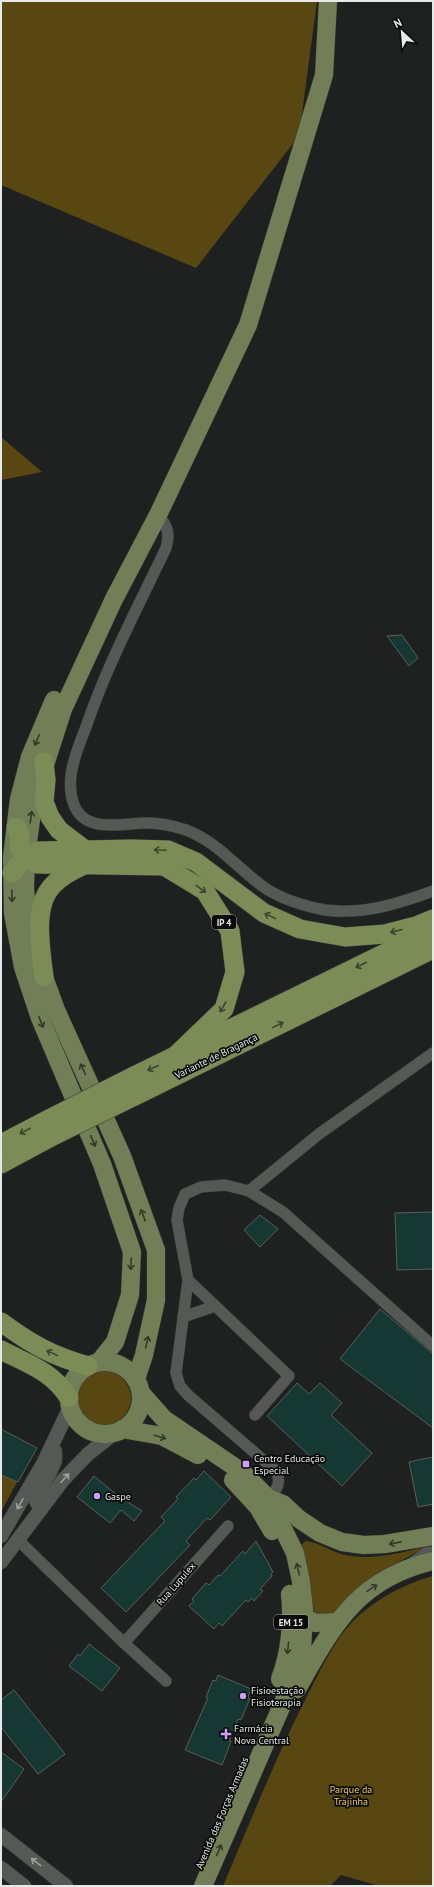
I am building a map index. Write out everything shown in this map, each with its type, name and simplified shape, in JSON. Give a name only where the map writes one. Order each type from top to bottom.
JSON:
[{"type":"highway","points":[[44,762],[46,780],[44,802],[50,817],[59,830],[84,857],[168,850],[196,862],[264,913],[300,929],[345,937],[385,934],[416,926],[433,919]]},
{"type":"highway","points":[[13,861],[19,847],[20,834],[16,827]]},
{"type":"highway","name":"IP 4","points":[[13,861],[37,864],[84,857],[164,866],[205,891],[230,931],[235,972],[224,1009],[171,1060]]},
{"type":"highway","name":"IP 4","points":[[44,977],[39,926],[43,903],[52,885],[84,857]]},
{"type":"highway","name":"Variante de Bragança","points":[[139,1084],[171,1060],[433,929]]},
{"type":"highway","name":"Variante de Bragança","points":[[1,1144],[52,1127],[139,1084],[433,949]]},
{"type":"highway","name":"Variante de Bragança","points":[[1,1164],[30,1149],[52,1127]]},
{"type":"highway","points":[[1,1179],[30,1149]]},
{"type":"highway","points":[[1,1322],[30,1343],[67,1360],[94,1364]]},
{"type":"highway","points":[[1,1350],[50,1376],[61,1385],[69,1403]]},
{"type":"main road","points":[[69,1403],[70,1388],[74,1379],[94,1364],[115,1342],[130,1295],[132,1252],[102,1164],[40,1018],[23,967],[13,914],[13,861],[62,709],[114,599],[158,515],[248,325],[324,75],[328,1]]},
{"type":"main road","points":[[16,827],[19,798],[30,757],[53,704],[107,595],[158,515]]},
{"type":"main road","points":[[13,861],[25,888],[27,909],[34,943],[56,1010],[122,1156],[156,1250],[156,1300],[138,1386],[140,1404],[137,1414],[131,1423],[119,1430]]},
{"type":"main road","name":"EM 15","points":[[94,1364],[110,1362],[120,1365],[129,1371],[138,1386]]},
{"type":"main road","name":"Avenida das Forças Armadas","points":[[138,1386],[164,1419],[242,1472],[263,1503],[301,1581],[298,1614],[286,1663],[190,1886]]},
{"type":"main road","name":"EM 15","points":[[69,1403],[75,1418],[83,1426],[93,1432],[104,1434],[119,1430]]},
{"type":"main road","name":"Avenida das Forças Armadas","points":[[119,1430],[162,1436],[186,1447],[226,1472],[263,1503]]},
{"type":"main road","points":[[263,1503],[283,1504],[299,1520],[320,1533],[342,1542],[364,1545],[386,1544],[433,1536]]},
{"type":"main road","points":[[287,1552],[303,1537],[320,1533]]},
{"type":"main road","points":[[282,1703],[292,1698],[340,1618],[360,1596],[402,1570],[433,1561]]},
{"type":"main road","points":[[298,1614],[315,1623],[340,1618]]},
{"type":"main road","name":"Avenida das Forças Armadas","points":[[203,1886],[282,1703],[302,1651],[298,1614]]},
{"type":"street","points":[[158,515],[167,527],[169,538],[166,548],[107,671],[91,712],[71,774],[70,789],[73,804],[81,815],[96,824],[108,826],[146,823],[165,824],[186,830],[205,839],[265,888],[282,897],[301,904],[319,908],[348,912],[372,909],[396,904],[433,891]]},
{"type":"street","points":[[250,1192],[319,1134],[433,1054]]},
{"type":"street","points":[[263,1503],[279,1485],[280,1481],[276,1471],[188,1395],[180,1386],[176,1373],[188,1280],[177,1220],[179,1208],[186,1194],[201,1187],[225,1185],[250,1192],[283,1212],[433,1346]]},
{"type":"street","points":[[188,1280],[289,1376],[255,1415]]},
{"type":"street","points":[[183,1317],[215,1306]]},
{"type":"street","points":[[1,1536],[55,1441],[69,1403]]},
{"type":"street","points":[[1,1562],[63,1480],[83,1459],[119,1430]]},
{"type":"street","points":[[41,1509],[36,1501],[36,1495],[50,1472],[54,1461],[55,1441]]},
{"type":"street","name":"Rua Lupulex","points":[[124,1643],[228,1526]]},
{"type":"street","points":[[17,1539],[124,1643],[166,1681]]},
{"type":"street","points":[[402,1570],[426,1553],[433,1552]]},
{"type":"street","points":[[1,1835],[66,1886]]},
{"type":"street","points":[[1,1868],[24,1886]]},
{"type":"green space","points":[[1,1],[317,1],[299,136],[196,268],[1,185]]},
{"type":"green space","points":[[1,437],[42,472],[1,480]]},
{"type":"green space","points":[[99,1371],[109,1371],[119,1375],[127,1383],[131,1393],[131,1403],[127,1413],[119,1421],[109,1425],[99,1425],[89,1421],[81,1413],[77,1403],[77,1393],[81,1383],[89,1375]]},
{"type":"green space","points":[[1,1475],[17,1482],[1,1512]]},
{"type":"green space","points":[[306,1541],[341,1554],[364,1557],[376,1557],[399,1553],[433,1545],[422,1549],[373,1577],[331,1617],[312,1614],[309,1580],[300,1546]]},
{"type":"green space","name":"Parque da Trajinha","points":[[433,1576],[433,1886],[379,1886],[341,1875],[330,1886],[223,1886],[296,1718],[328,1656],[345,1630],[370,1606],[400,1588]]},
{"type":"building","points":[[402,635],[418,658],[409,666],[387,636]]},
{"type":"building","points":[[433,1212],[433,1269],[397,1270],[395,1213]]},
{"type":"building","points":[[260,1215],[278,1229],[260,1247],[244,1230]]},
{"type":"building","points":[[380,1309],[433,1354],[433,1428],[340,1359]]},
{"type":"building","points":[[297,1383],[309,1394],[320,1383],[342,1403],[331,1415],[372,1453],[342,1486],[267,1416]]},
{"type":"building","points":[[1,1429],[37,1448],[18,1482],[1,1475]]},
{"type":"building","points":[[433,1457],[433,1504],[418,1507],[409,1462]]},
{"type":"building","points":[[204,1471],[231,1497],[210,1520],[207,1518],[186,1541],[190,1545],[126,1612],[101,1588],[165,1521],[161,1517],[178,1499],[176,1497],[194,1478],[196,1480]]},
{"type":"building","name":"Gaspe","points":[[94,1476],[118,1496],[142,1511],[134,1521],[121,1510],[110,1523],[77,1497]]},
{"type":"building","points":[[256,1541],[273,1572],[271,1574],[272,1576],[260,1589],[263,1591],[254,1601],[252,1598],[248,1602],[246,1600],[222,1626],[219,1623],[214,1629],[189,1606],[194,1601],[192,1599],[206,1583],[209,1585],[218,1575],[220,1576],[243,1551],[245,1554]]},
{"type":"building","points":[[89,1644],[120,1668],[102,1691],[69,1666],[78,1654],[80,1656]]},
{"type":"building","points":[[218,1675],[251,1689],[248,1697],[250,1698],[241,1720],[238,1719],[229,1741],[231,1741],[222,1765],[185,1750],[208,1698],[206,1697],[213,1680],[216,1681]]},
{"type":"building","points":[[14,1690],[65,1754],[38,1774],[1,1727],[1,1700]]},
{"type":"building","points":[[1,1752],[24,1769],[1,1802]]},
{"type":"place","name":"Centro Educação Especial","points":[[246,1464]]},
{"type":"place","name":"Gaspe","points":[[97,1496]]},
{"type":"place","name":"Fisioestação Fisioterapia","points":[[243,1696]]},
{"type":"place","name":"Farmácia Nova Central","points":[[226,1734]]}]
